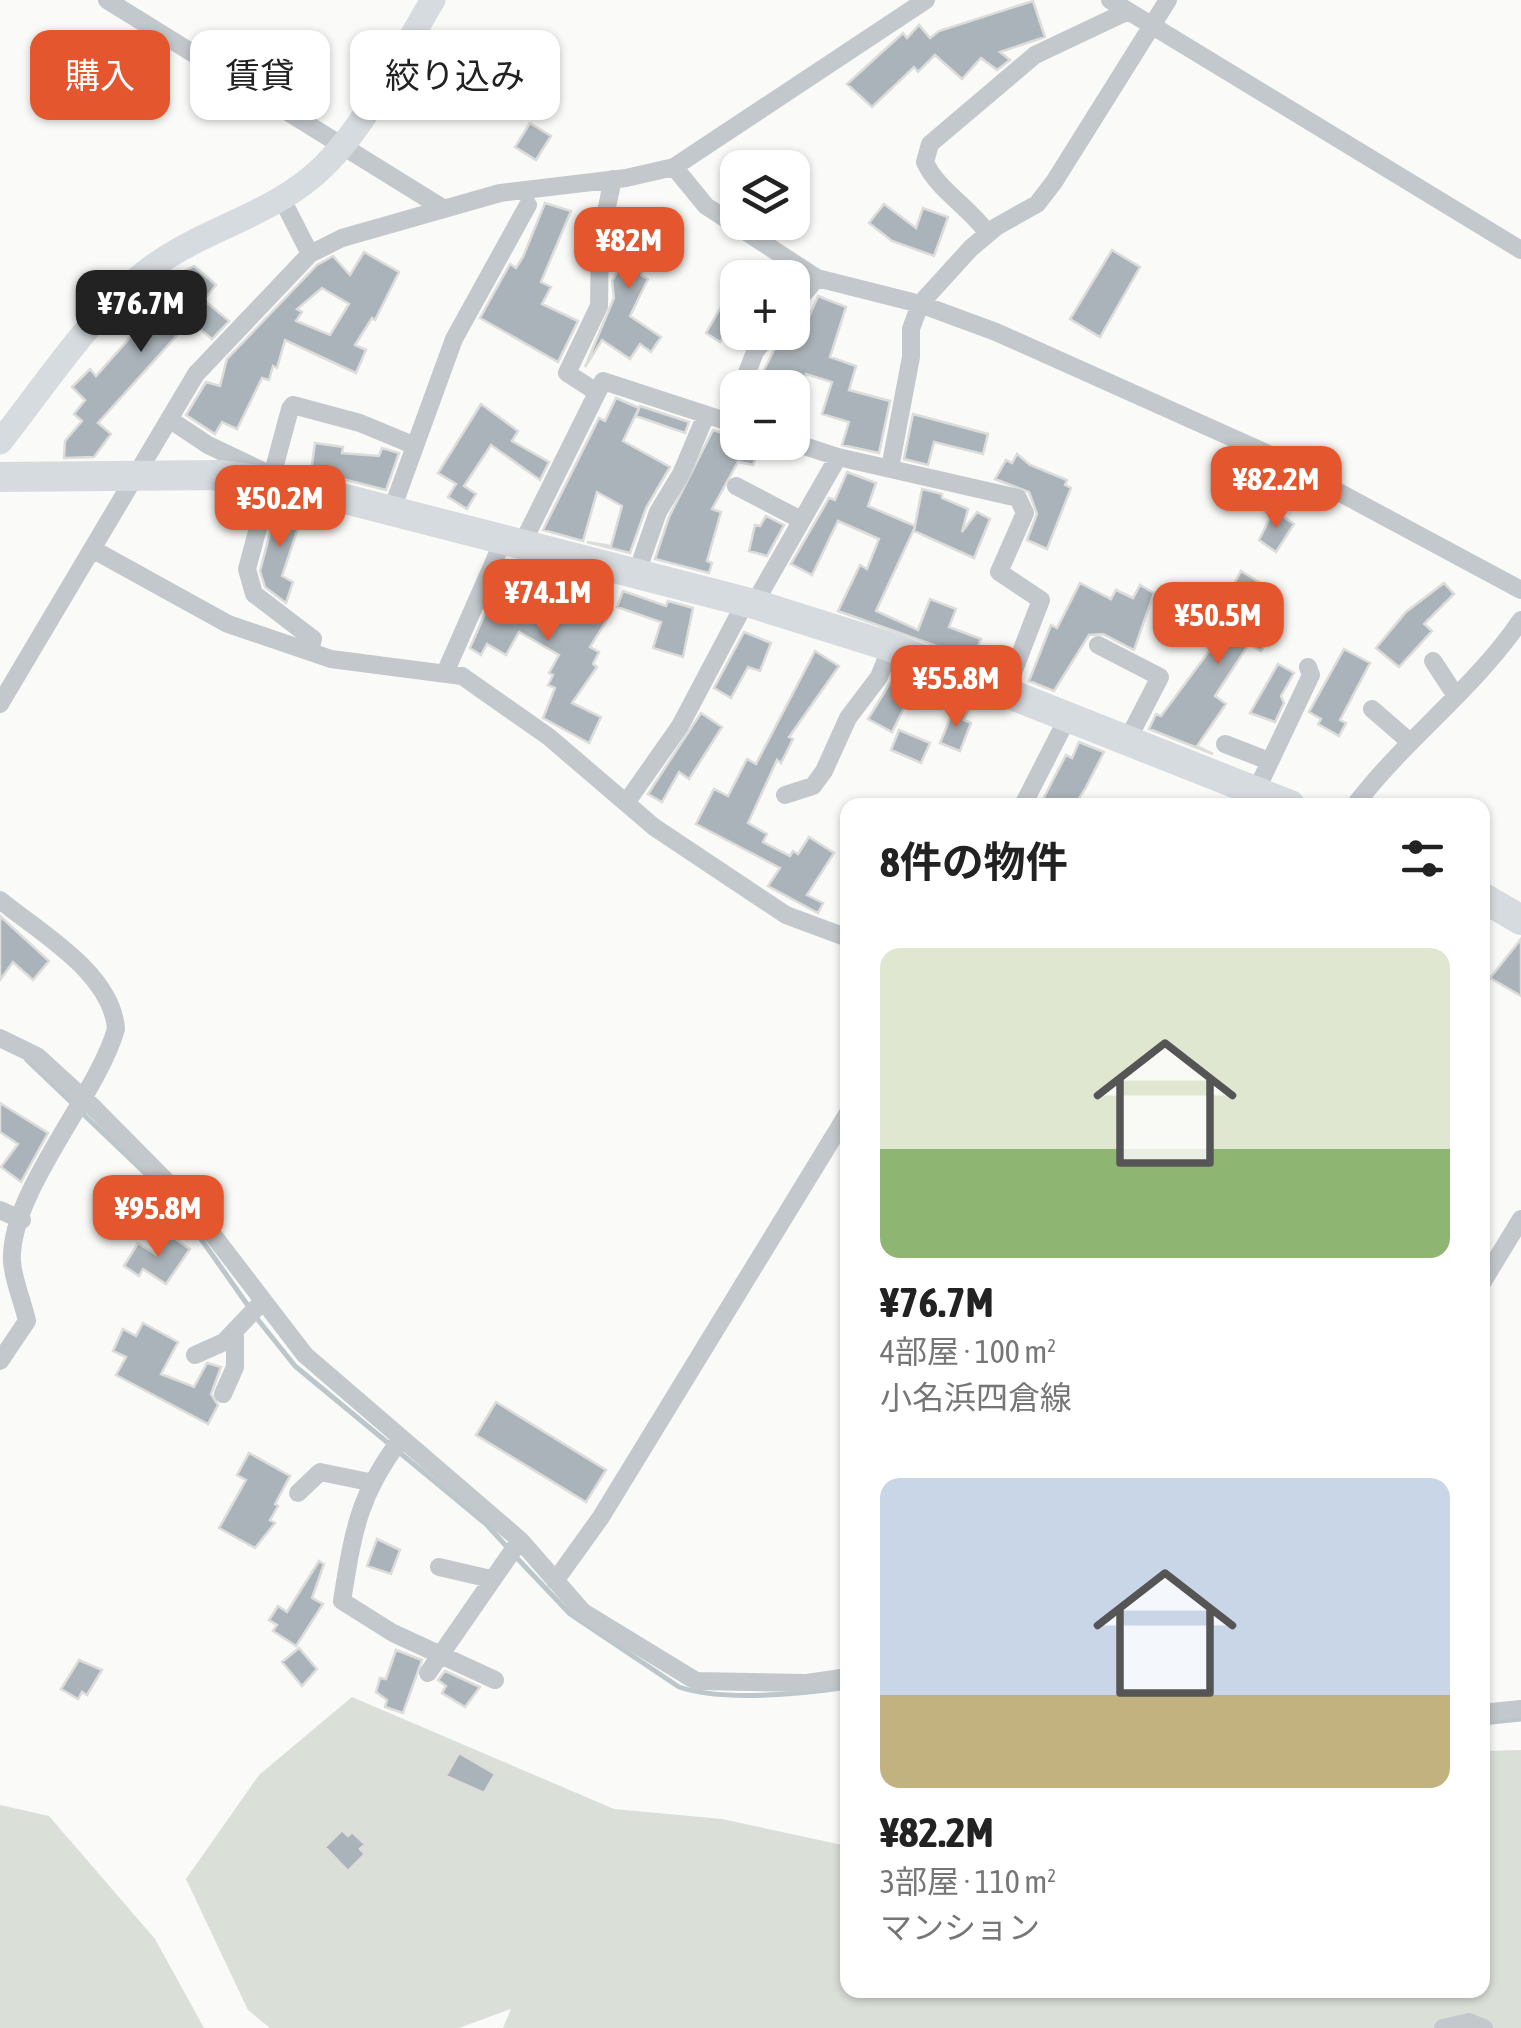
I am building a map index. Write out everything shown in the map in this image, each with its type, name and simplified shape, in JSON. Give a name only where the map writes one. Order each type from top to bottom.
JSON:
[{"type":"main road","points":[[0,476],[272,479],[749,603],[890,647],[1069,714],[1271,798]]},
{"type":"main road","points":[[1490,902],[1521,920]]},
{"type":"street","points":[[108,0],[442,207]]},
{"type":"street","points":[[0,442],[128,287],[171,256],[283,201],[344,143],[433,0]]},
{"type":"street","points":[[0,704],[196,374],[310,254],[342,238],[500,193],[674,167],[926,0]]},
{"type":"street","points":[[1110,0],[1521,250]]},
{"type":"street","points":[[890,468],[911,357],[911,329],[920,304],[988,234],[1037,204],[1168,0]]},
{"type":"street","points":[[988,234],[974,214],[929,172],[925,162],[930,144],[1036,55],[1128,11]]},
{"type":"street","points":[[674,167],[706,206],[817,278],[920,304],[996,332],[1264,452],[1521,590]]},
{"type":"street","points":[[595,391],[567,373],[600,306],[600,240],[613,179]]},
{"type":"street","points":[[283,201],[310,254]]},
{"type":"street","points":[[391,512],[454,339],[528,205]]},
{"type":"street","points":[[810,286],[817,278]]},
{"type":"street","points":[[446,674],[512,543],[603,382],[720,420]]},
{"type":"street","points":[[310,652],[312,639],[264,604],[249,584],[251,542],[294,405],[360,423],[413,445]]},
{"type":"street","points":[[636,574],[658,512],[682,474],[706,415]]},
{"type":"street","points":[[170,419],[208,445],[272,479]]},
{"type":"street","points":[[810,448],[1018,498],[1024,513],[999,572],[1041,600],[1006,691]]},
{"type":"street","points":[[626,803],[680,726],[838,457]]},
{"type":"street","points":[[736,486],[800,520]]},
{"type":"street","points":[[94,550],[228,624],[310,652],[462,676],[549,736],[654,827],[786,915],[840,935]]},
{"type":"street","points":[[1361,798],[1521,620]]},
{"type":"street","points":[[1098,645],[1160,676],[1128,739]]},
{"type":"street","points":[[785,794],[814,786],[848,718],[880,677],[890,647]]},
{"type":"street","points":[[1433,661],[1456,696]]},
{"type":"street","points":[[1277,798],[1269,761],[1311,675],[1308,667]]},
{"type":"street","points":[[1372,709],[1410,742]]},
{"type":"street","points":[[1027,798],[1069,714]]},
{"type":"street","points":[[1225,744],[1269,761]]},
{"type":"street","points":[[0,900],[86,972],[115,1014],[112,1044],[36,1182],[22,1220],[7,1270],[27,1321],[0,1360]]},
{"type":"street","points":[[0,1038],[37,1056],[78,1105],[190,1205],[255,1309],[396,1444],[554,1581],[583,1612],[696,1681],[807,1683],[840,1678]]},
{"type":"street","points":[[554,1581],[601,1517],[840,1126]]},
{"type":"street","points":[[0,1210],[22,1220]]},
{"type":"street","points":[[1490,1270],[1521,1219]]},
{"type":"street","points":[[195,1355],[214,1350],[255,1309]]},
{"type":"street","points":[[223,1394],[235,1366],[235,1330]]},
{"type":"street","points":[[396,1444],[369,1482],[355,1517],[342,1601],[393,1632],[494,1680]]},
{"type":"street","points":[[298,1494],[320,1472],[369,1482]]},
{"type":"street","points":[[428,1673],[514,1547]]},
{"type":"street","points":[[439,1568],[491,1579]]},
{"type":"street","points":[[1490,1712],[1521,1709]]},
{"type":"street","points":[[1443,2028],[1469,2022],[1484,2028]]},
{"type":"shaded area","points":[[352,1697],[614,1809],[722,1819],[840,1844],[840,1998],[1490,1998],[1490,1751],[1521,1750],[1521,2028],[503,2028],[511,2009],[459,2028],[270,2028],[248,2010],[186,1879],[259,1775]]},
{"type":"shaded area","points":[[0,1805],[49,1816],[155,1939],[204,2028],[0,2028]]},
{"type":"building","points":[[1033,1],[1045,37],[1000,52],[1010,60],[997,70],[981,58],[962,79],[935,55],[918,72],[914,67],[872,107],[847,84],[903,33],[907,38],[919,25],[930,38],[939,31]]},
{"type":"building","points":[[530,123],[551,136],[536,160],[515,147]]},
{"type":"building","points":[[545,203],[571,211],[541,282],[551,287],[542,304],[578,321],[558,362],[480,318],[510,264],[516,268],[523,257]]},
{"type":"building","points":[[884,204],[916,228],[923,208],[948,217],[934,256],[892,241],[869,223]]},
{"type":"building","points":[[624,214],[660,235],[643,266],[641,275],[648,279],[630,316],[661,337],[651,352],[640,344],[630,359],[602,340],[585,367],[614,298],[612,281],[624,260],[618,256],[624,245],[613,239]]},
{"type":"building","points":[[1112,250],[1140,267],[1100,337],[1070,319]]},
{"type":"building","points":[[364,252],[399,272],[375,320],[372,318],[355,345],[366,350],[356,373],[285,340],[277,368],[273,366],[269,380],[262,378],[237,429],[222,422],[215,434],[186,415],[206,382],[220,386],[227,359],[317,265],[333,256],[350,275]],"holes":[[[322,288],[349,304],[330,335],[296,321],[302,312],[297,309]]]},
{"type":"building","points":[[194,266],[216,285],[204,300],[229,321],[212,339],[190,321],[98,423],[111,434],[94,457],[64,458],[65,441],[82,421],[74,414],[85,400],[72,387],[90,369],[96,376],[128,340],[162,291],[157,286]]},
{"type":"building","points":[[818,296],[846,307],[830,357],[856,366],[849,390],[890,401],[879,453],[842,445],[849,422],[822,414],[832,382],[810,375],[810,370],[764,370],[774,350],[810,350],[810,315]]},
{"type":"building","points":[[720,308],[720,342],[706,333]]},
{"type":"building","points":[[616,398],[639,408],[623,441],[670,467],[646,508],[630,553],[587,542],[611,546],[622,506],[597,492],[583,541],[543,530],[599,418],[605,421]]},
{"type":"building","points":[[481,404],[518,431],[512,441],[549,462],[540,480],[491,445],[464,486],[476,494],[467,509],[448,497],[456,484],[438,473]]},
{"type":"building","points":[[640,406],[689,422],[685,433],[636,416]]},
{"type":"building","points":[[913,414],[988,434],[983,454],[934,442],[928,465],[904,459]]},
{"type":"building","points":[[713,430],[720,432],[720,460],[755,460],[753,465],[738,462],[712,509],[721,512],[707,561],[712,563],[709,573],[655,559],[669,517]]},
{"type":"building","points":[[315,443],[343,447],[342,453],[379,456],[382,448],[399,453],[386,490],[311,471]]},
{"type":"building","points":[[1017,454],[1030,465],[1067,480],[1065,485],[1071,488],[1047,549],[1027,540],[1037,514],[1029,492],[995,479],[1006,460],[1012,463]]},
{"type":"building","points":[[847,472],[876,483],[868,506],[915,526],[922,489],[942,494],[942,498],[968,509],[962,532],[977,512],[990,519],[974,558],[914,531],[915,527],[876,611],[918,630],[930,599],[956,609],[949,627],[981,639],[973,659],[838,611],[860,565],[867,569],[879,539],[838,521],[812,575],[791,564],[829,498],[835,500]]},
{"type":"building","points":[[278,503],[304,510],[282,576],[293,582],[286,603],[265,587],[260,571]]},
{"type":"building","points":[[1274,510],[1294,524],[1276,552],[1259,540]]},
{"type":"building","points":[[766,516],[784,525],[767,556],[749,551],[755,525],[760,526]]},
{"type":"building","points":[[508,560],[532,567],[518,597],[549,612],[551,609],[573,620],[589,595],[613,610],[590,647],[599,652],[593,664],[597,667],[572,703],[601,717],[589,743],[543,718],[555,688],[548,685],[553,675],[549,673],[559,655],[519,632],[506,655],[487,644],[481,655],[470,648]]},
{"type":"building","points":[[1241,571],[1277,593],[1262,626],[1273,634],[1261,651],[1249,644],[1215,696],[1226,704],[1197,746],[1213,754],[1149,729],[1156,714],[1161,716],[1233,619],[1229,617],[1245,590],[1234,584]]},
{"type":"building","points":[[1080,583],[1111,599],[1116,590],[1133,598],[1140,585],[1154,593],[1134,650],[1103,634],[1089,635],[1054,691],[1029,681],[1051,625],[1057,628]]},
{"type":"building","points":[[1444,583],[1454,594],[1424,624],[1432,631],[1399,667],[1376,648],[1406,612]]},
{"type":"building","points":[[623,591],[666,606],[668,601],[693,608],[683,657],[653,648],[661,622],[617,607]]},
{"type":"building","points":[[744,632],[771,643],[760,671],[748,667],[731,698],[714,688]]},
{"type":"building","points":[[1344,649],[1370,663],[1340,720],[1346,723],[1339,736],[1318,724],[1321,719],[1309,712]]},
{"type":"building","points":[[815,651],[839,666],[789,737],[793,739],[781,763],[777,760],[748,823],[767,834],[763,842],[790,856],[793,851],[798,854],[809,837],[834,853],[807,895],[823,903],[818,913],[768,886],[780,868],[696,824],[714,789],[728,796],[747,759],[756,764]]},
{"type":"building","points":[[1278,664],[1294,673],[1281,696],[1284,703],[1275,722],[1250,713]]},
{"type":"building","points":[[890,683],[911,694],[892,732],[868,719]]},
{"type":"building","points":[[955,706],[968,711],[964,720],[971,723],[960,751],[940,743]]},
{"type":"building","points":[[701,713],[722,727],[689,779],[679,772],[662,802],[648,794]]},
{"type":"building","points":[[899,730],[930,743],[921,763],[891,750]]},
{"type":"building","points":[[1079,742],[1104,752],[1079,798],[1044,798],[1066,755],[1072,758]]},
{"type":"building","points":[[0,916],[49,961],[33,980],[13,962],[0,980]]},
{"type":"building","points":[[1521,939],[1521,996],[1490,978]]},
{"type":"building","points":[[0,1103],[48,1133],[21,1182],[1,1167],[18,1144],[0,1132]]},
{"type":"building","points":[[132,1186],[159,1204],[136,1239],[109,1221]]},
{"type":"building","points":[[171,1236],[190,1249],[166,1284],[143,1269],[139,1276],[124,1266],[138,1243],[157,1255]]},
{"type":"building","points":[[143,1323],[178,1342],[161,1374],[194,1387],[207,1363],[221,1367],[211,1394],[218,1405],[208,1424],[116,1375],[126,1357],[113,1351],[123,1329],[136,1336]]},
{"type":"building","points":[[496,1402],[606,1470],[586,1502],[476,1435]]},
{"type":"building","points":[[249,1453],[290,1476],[275,1504],[278,1506],[270,1520],[275,1523],[255,1548],[219,1528],[246,1480],[237,1475]]},
{"type":"building","points":[[377,1539],[400,1550],[391,1574],[367,1566]]},
{"type":"building","points":[[319,1561],[324,1564],[312,1598],[323,1604],[296,1646],[273,1631],[277,1625],[269,1620],[278,1606],[287,1612]]},
{"type":"building","points":[[299,1648],[317,1669],[302,1686],[282,1662]]},
{"type":"building","points":[[396,1650],[422,1660],[403,1713],[385,1707],[387,1700],[376,1692],[380,1678],[386,1679]]},
{"type":"building","points":[[79,1660],[102,1670],[87,1695],[82,1692],[78,1699],[61,1689]]},
{"type":"building","points":[[445,1671],[480,1687],[465,1707],[442,1693],[446,1686],[438,1680]]},
{"type":"building","points":[[459,1753],[495,1774],[484,1793],[446,1776]]},
{"type":"building","points":[[342,1830],[348,1836],[352,1832],[365,1844],[360,1849],[365,1854],[348,1871],[325,1847]]},
{"type":"waterway","points":[[27,1060],[73,1104]]},
{"type":"waterway","points":[[81,1112],[167,1194]]},
{"type":"waterway","points":[[175,1202],[249,1307]]},
{"type":"waterway","points":[[255,1316],[295,1366],[486,1524],[508,1548]]},
{"type":"waterway","points":[[515,1556],[570,1614],[679,1687],[739,1695],[840,1688]]},
{"type":"waterway","points":[[1490,1722],[1521,1719]]}]
